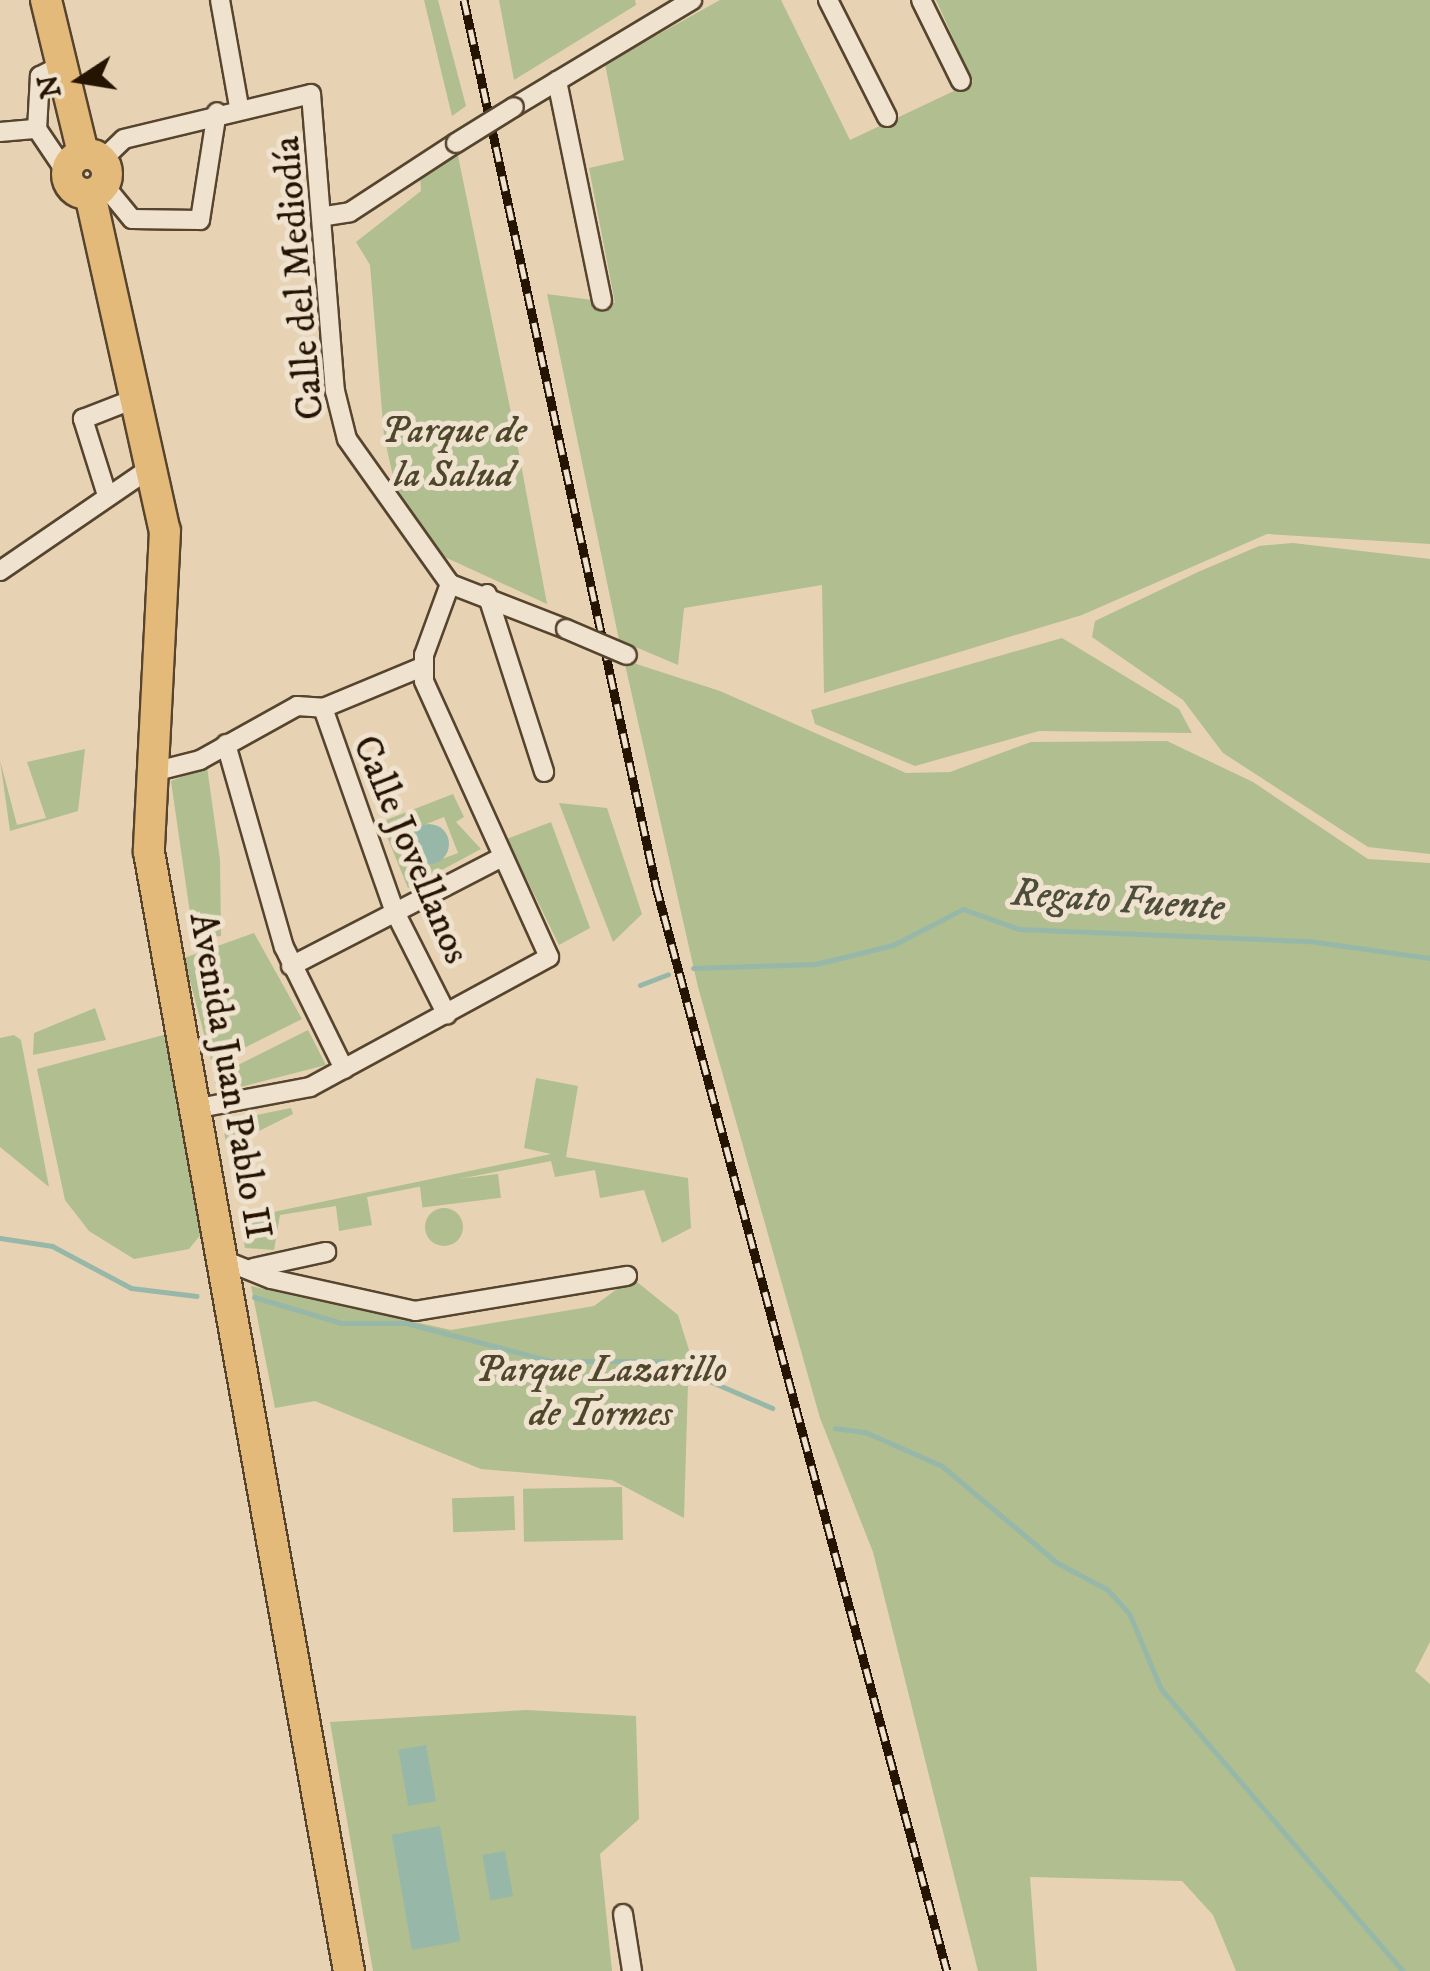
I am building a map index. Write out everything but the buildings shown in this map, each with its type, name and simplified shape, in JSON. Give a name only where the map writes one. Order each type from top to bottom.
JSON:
[{"type":"highway","name":"Avenida Juan Pablo II","points":[[46,0],[94,178],[165,531],[148,773],[148,852],[350,1971]]},
{"type":"street","points":[[94,178],[124,139],[238,108],[220,0]]},
{"type":"street","points":[[326,216],[350,212],[557,81],[660,9],[692,0]]},
{"type":"street","points":[[828,0],[886,117]]},
{"type":"street","points":[[921,0],[962,81]]},
{"type":"street","points":[[38,130],[40,76],[62,64]]},
{"type":"street","points":[[557,81],[602,300]]},
{"type":"street","name":"Calle del Mediodía","points":[[238,108],[307,91],[317,107],[326,216],[327,311],[347,439],[428,559],[450,584]]},
{"type":"street","points":[[0,132],[38,130],[138,221],[200,220],[216,112]]},
{"type":"street","points":[[106,492],[83,419],[137,398]]},
{"type":"street","points":[[0,572],[106,492],[152,466]]},
{"type":"street","points":[[194,1109],[292,1092],[447,1016],[549,957],[422,667],[450,584],[487,594],[627,655]]},
{"type":"street","points":[[487,594],[544,772]]},
{"type":"street","points":[[148,773],[226,744],[297,706],[323,708],[422,667]]},
{"type":"street","name":"Calle Jovellanos","points":[[323,708],[394,912],[447,1016]]},
{"type":"street","points":[[226,744],[292,966],[344,1069]]},
{"type":"street","points":[[292,966],[502,857]]},
{"type":"street","points":[[253,1268],[326,1252]]},
{"type":"street","points":[[222,1258],[415,1311],[627,1276]]},
{"type":"street","points":[[623,1914],[632,1971]]},
{"type":"green space","points":[[424,0],[438,0],[466,106],[452,116]]},
{"type":"green space","points":[[499,0],[635,0],[636,5],[514,80]]},
{"type":"green space","points":[[720,0],[781,0],[850,140],[973,82],[936,0],[1430,0],[1430,544],[1267,534],[1082,615],[824,693],[822,585],[684,608],[678,665],[619,640],[547,294],[615,303],[589,168],[624,160],[605,64]]},
{"type":"green space","name":"Parque de la Salud","points":[[457,151],[547,604],[438,554],[395,485],[384,436],[370,265],[356,242],[421,191],[420,175]]},
{"type":"green space","points":[[1293,543],[1430,559],[1430,854],[1368,847],[1223,753],[1183,700],[1092,637],[1095,621],[1198,572],[1259,546]]},
{"type":"green space","points":[[1062,638],[1179,709],[1192,733],[1039,731],[915,766],[815,724],[811,710]]},
{"type":"green space","points":[[624,660],[720,691],[906,773],[950,772],[1031,742],[1167,741],[1253,782],[1368,859],[1430,863],[1430,1642],[1415,1671],[1430,1684],[1430,1971],[1236,1971],[1213,1915],[1182,1881],[1030,1877],[1037,1971],[978,1971],[873,1552],[820,1418],[698,987]]},
{"type":"green space","points":[[85,749],[78,811],[10,831],[0,760],[17,825],[46,818],[27,762]]},
{"type":"green space","points":[[207,767],[220,860],[221,936],[212,937],[193,934],[171,781]]},
{"type":"green space","points":[[453,794],[464,817],[456,822],[481,849],[408,888],[381,822]],"holes":[[[444,817],[458,853],[413,870],[399,835]]]},
{"type":"green space","points":[[559,803],[607,808],[642,914],[613,942]]},
{"type":"green space","points":[[551,822],[590,928],[559,945],[507,839]]},
{"type":"green space","points":[[254,933],[302,1019],[212,1064],[184,958]]},
{"type":"green space","points":[[95,1008],[106,1040],[33,1055],[34,1033]]},
{"type":"green space","points":[[308,1030],[326,1065],[217,1093],[214,1077]]},
{"type":"green space","points":[[167,1034],[202,1233],[189,1249],[134,1259],[89,1231],[65,1200],[37,1069]]},
{"type":"green space","points":[[14,1035],[21,1040],[49,1187],[0,1147],[0,1038]]},
{"type":"green space","points":[[536,1078],[578,1086],[566,1157],[688,1178],[691,1228],[662,1243],[644,1190],[600,1198],[595,1170],[555,1177],[551,1161],[367,1197],[372,1225],[339,1231],[336,1206],[280,1215],[274,1250],[245,1248],[240,1219],[551,1154],[524,1148]]},
{"type":"green space","points":[[291,1108],[293,1114],[227,1147],[222,1122]]},
{"type":"green space","points":[[498,1174],[501,1198],[423,1207],[420,1184]]},
{"type":"green space","points":[[444,1208],[457,1214],[463,1227],[457,1240],[444,1246],[431,1240],[425,1227],[431,1214]]},
{"type":"green space","name":"Parque Lazarillo de Tormes","points":[[632,1278],[678,1315],[689,1350],[684,1518],[612,1480],[481,1469],[315,1401],[275,1408],[251,1286],[451,1330],[594,1306]]},
{"type":"green space","points":[[622,1487],[623,1540],[524,1542],[523,1489]]},
{"type":"green space","points":[[514,1496],[515,1530],[453,1532],[452,1498]]},
{"type":"green space","points":[[526,1710],[636,1716],[639,1819],[600,1854],[612,1971],[373,1971],[330,1722]]},
{"type":"shaded area","points":[[429,824],[443,830],[449,844],[443,858],[429,864],[415,858],[409,844],[415,830]]},
{"type":"shaded area","points":[[426,1745],[436,1801],[408,1806],[398,1750]]},
{"type":"shaded area","points":[[440,1826],[460,1941],[412,1950],[392,1835]]},
{"type":"shaded area","points":[[505,1851],[513,1896],[490,1900],[482,1855]]},
{"type":"waterway","name":"Regato Fuente","points":[[693,968],[816,964],[893,945],[963,909],[1019,929],[1309,941],[1430,958]]},
{"type":"waterway","name":"Regato Fuente","points":[[640,985],[668,974]]},
{"type":"waterway","points":[[0,1238],[52,1246],[131,1288],[197,1296]]},
{"type":"waterway","points":[[254,1297],[341,1323],[406,1323],[551,1361],[663,1361],[772,1408]]},
{"type":"waterway","points":[[835,1428],[865,1432],[942,1466],[1056,1562],[1108,1590],[1129,1613],[1161,1689],[1403,1971]]},
{"type":"railway","points":[[464,0],[656,886],[947,1971]]}]
